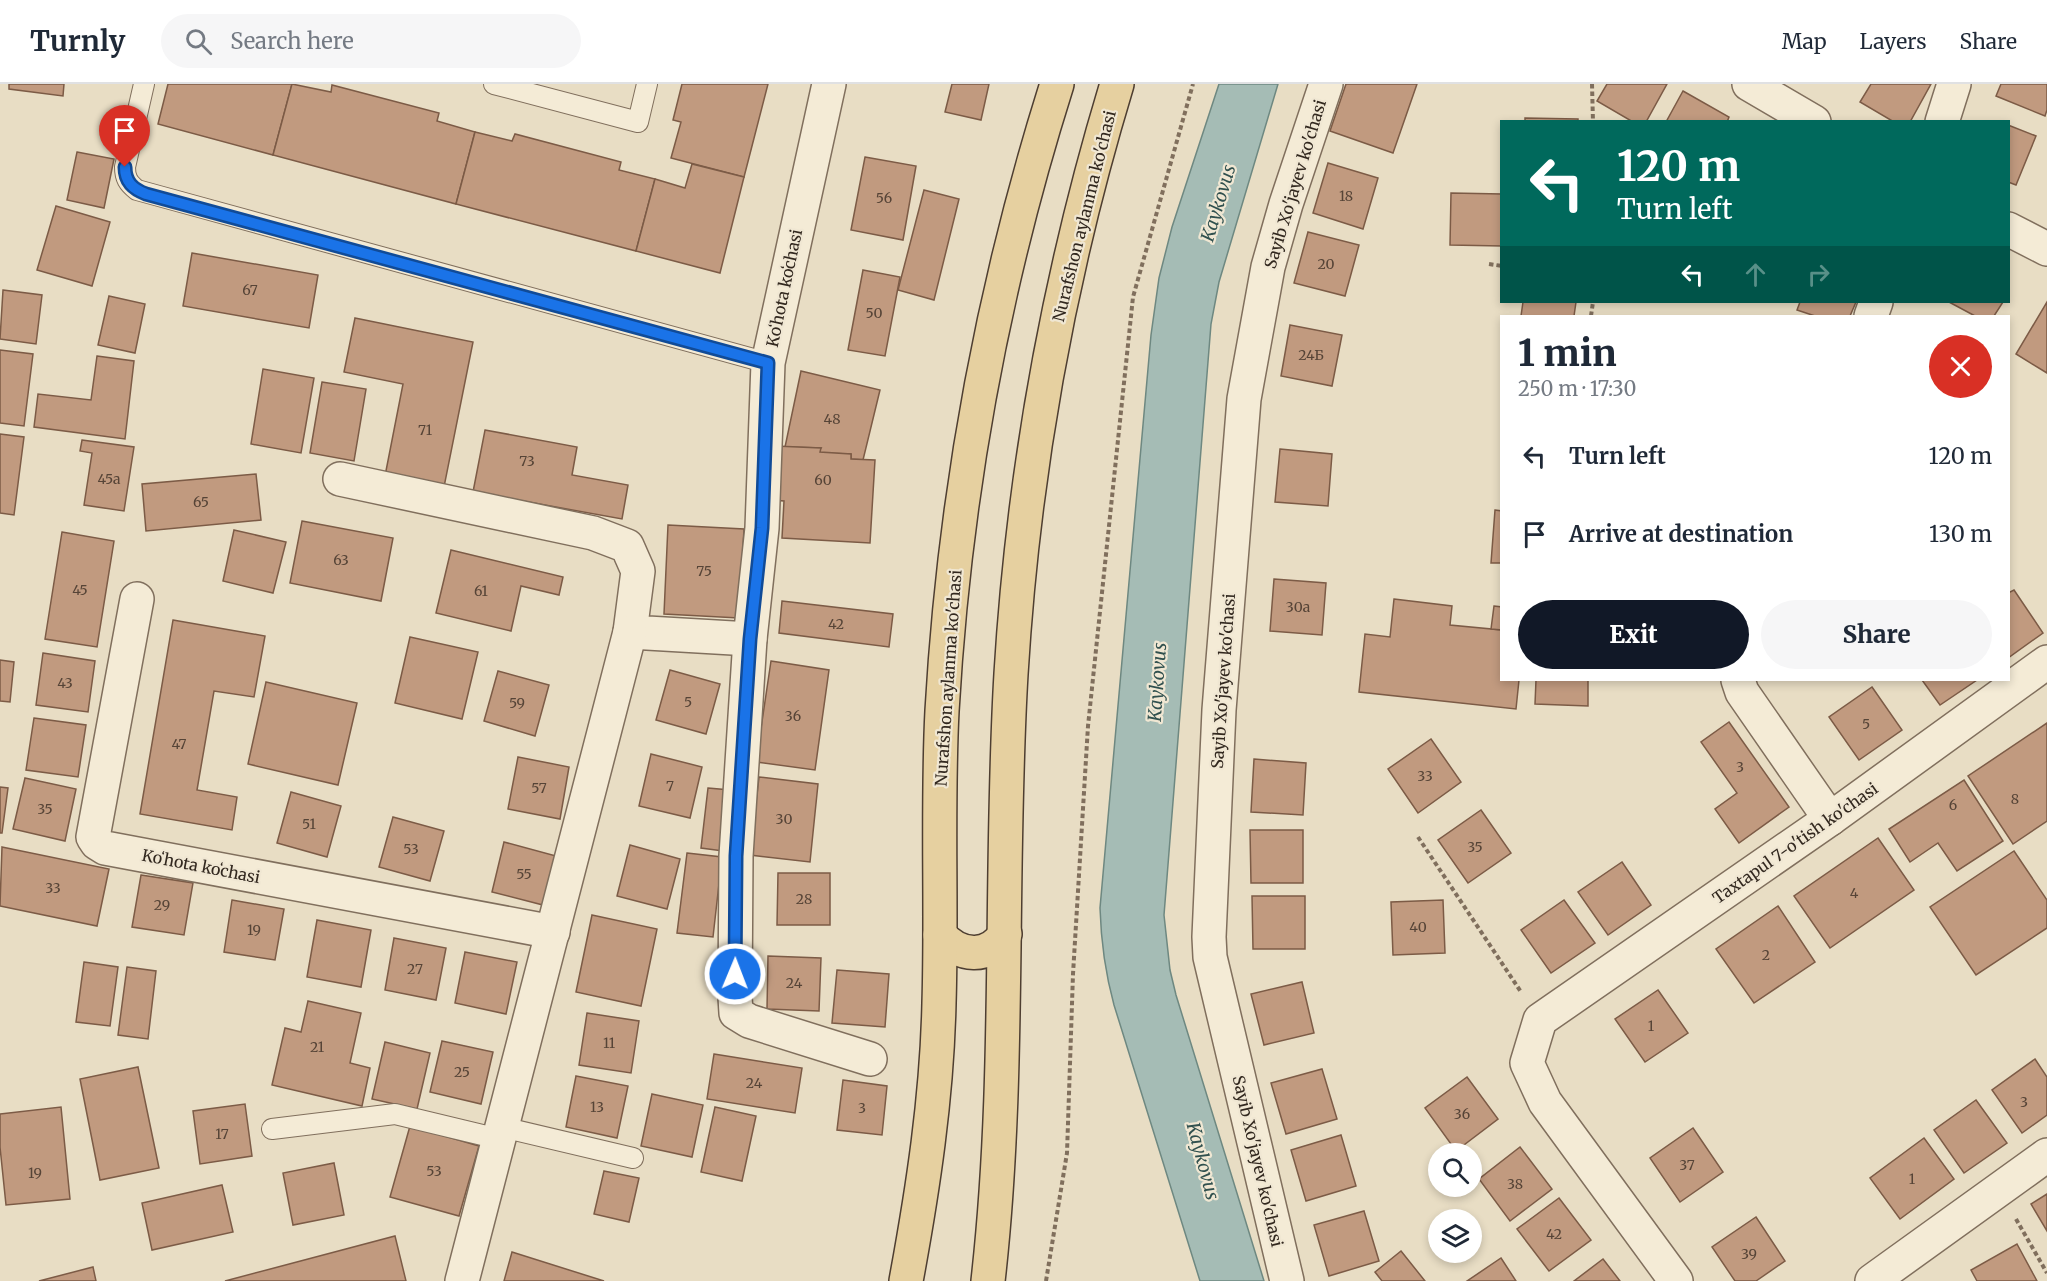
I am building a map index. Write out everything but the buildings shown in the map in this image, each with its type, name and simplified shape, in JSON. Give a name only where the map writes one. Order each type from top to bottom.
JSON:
[{"type":"main road","name":"Nurafshon aylanma ko'chasi","points":[[906,1281],[932,1118],[939,1006],[943,701],[953,578],[980,403],[1016,231],[1057,84]]},
{"type":"main road","name":"Nurafshon aylanma ko'chasi","points":[[988,1281],[1001,1126],[1007,759],[1011,672],[1028,498],[1056,327],[1090,183],[1118,84]]},
{"type":"main road","points":[[940,935],[956,949],[973,953],[992,949],[1005,934]]},
{"type":"street","name":"Koʻhota koʻchasi","points":[[830,84],[768,363],[762,528],[750,639],[736,856],[736,1013],[748,1021],[870,1059]]},
{"type":"street","name":"Sayib Xo'jayev ko'chasi","points":[[1287,1281],[1210,957],[1209,937],[1219,710],[1244,399],[1268,267],[1286,204],[1326,84]]},
{"type":"street","points":[[1749,84],[1811,120]]},
{"type":"street","points":[[1943,120],[1954,84]]},
{"type":"street","points":[[2010,230],[2047,249]]},
{"type":"street","points":[[340,479],[593,533],[627,546],[638,571],[630,632],[462,1281]]},
{"type":"street","name":"Koʻhota koʻchasi","points":[[137,599],[93,837],[97,843],[105,848],[552,932]]},
{"type":"street","points":[[630,632],[750,639]]},
{"type":"street","name":"Taxtapul 7-o'tish ko'chasi","points":[[1540,1020],[1830,819],[2047,662]]},
{"type":"street","points":[[1738,681],[1742,692],[1830,819]]},
{"type":"street","points":[[1540,1020],[1527,1063],[1545,1102],[1676,1281]]},
{"type":"street","points":[[1872,1281],[2047,1155]]},
{"type":"lane","points":[[144,84],[125,167],[125,175],[129,184],[137,190],[768,363]]},
{"type":"lane","points":[[494,84],[638,122],[647,84]]},
{"type":"lane","points":[[272,1129],[395,1114],[633,1158]]},
{"type":"path","points":[[1046,1281],[1067,1153],[1073,974],[1088,726],[1133,297],[1193,84]]},
{"type":"path","points":[[1592,84],[1593,120]]},
{"type":"path","points":[[1489,264],[1500,266]]},
{"type":"path","points":[[1418,837],[1540,1020]]},
{"type":"path","points":[[1999,1190],[2047,1273]]},
{"type":"water","name":"Kaykovus","points":[[1219,84],[1278,84],[1219,282],[1211,324],[1164,915],[1170,970],[1176,995],[1264,1281],[1200,1281],[1114,1005],[1104,957],[1100,908],[1151,335],[1159,278],[1172,227]]},
{"type":"route","points":[[125,167],[125,175],[129,184],[146,194],[768,363],[762,528],[750,639],[736,856],[735,974]]}]
